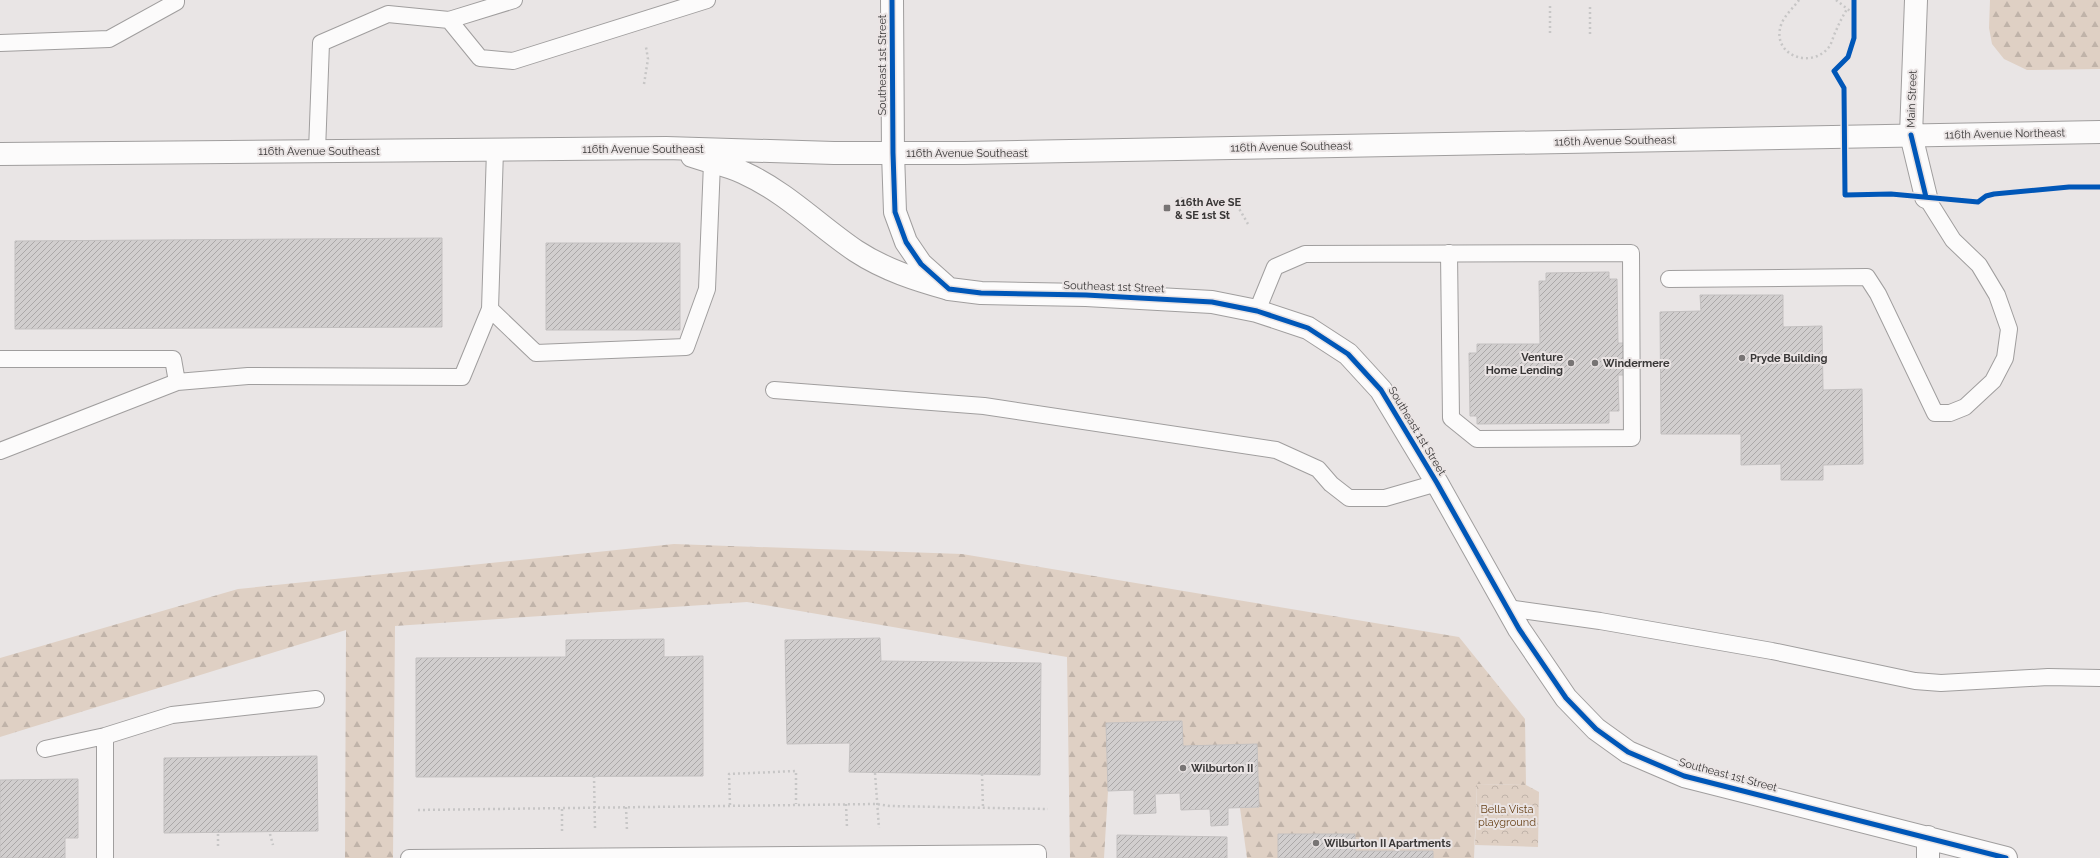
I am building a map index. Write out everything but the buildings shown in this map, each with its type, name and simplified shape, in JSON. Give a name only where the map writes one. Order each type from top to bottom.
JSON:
[{"type":"main road","name":"Southeast 1st Street","points":[[892,0],[892,153],[895,212],[906,242],[921,264],[949,289],[981,294],[1086,295],[1197,302],[1257,311],[1308,328],[1348,354],[1381,390],[1437,483],[1507,608],[1566,698],[1596,730],[1628,752],[1684,776],[1928,848],[2006,858]]},
{"type":"main road","name":"Main Street","points":[[1916,0],[1911,135],[1926,197]]},
{"type":"main road","name":"116th Avenue Northeast","points":[[1911,135],[2100,132]]},
{"type":"main road","name":"116th Avenue Southeast","points":[[0,154],[666,148],[892,153],[1070,152],[1911,135]]},
{"type":"main road","points":[[666,148],[744,172],[779,192],[857,251],[880,265],[923,282],[949,289]]},
{"type":"lane","points":[[0,43],[109,39],[176,2],[176,0]]},
{"type":"lane","points":[[316,151],[321,43],[388,14],[449,20],[514,0]]},
{"type":"lane","points":[[449,20],[480,58],[513,61],[707,0]]},
{"type":"lane","points":[[0,451],[177,382],[248,376],[462,377],[490,309],[495,150]]},
{"type":"lane","points":[[490,309],[536,353],[686,347],[707,289],[712,163]]},
{"type":"lane","points":[[1669,279],[1867,278],[1878,294],[1935,412],[1950,412],[1965,407],[1993,381],[2005,358],[2009,329],[1997,295],[1979,265],[1953,240],[1926,197]]},
{"type":"lane","points":[[1257,311],[1275,267],[1305,254],[1449,253],[1631,252],[1632,438],[1477,439],[1451,418],[1449,253]]},
{"type":"lane","points":[[0,359],[173,359],[177,382]]},
{"type":"lane","points":[[774,390],[984,406],[1276,450],[1318,469],[1331,484],[1349,498],[1385,498],[1437,483]]},
{"type":"lane","points":[[1507,608],[1600,621],[1772,651],[1915,681],[1941,683],[2048,677],[2100,678]]},
{"type":"lane","points":[[45,749],[105,736],[172,715],[316,699]]},
{"type":"lane","points":[[105,736],[105,858]]},
{"type":"lane","points":[[410,858],[1038,853],[1038,858]]},
{"type":"path","points":[[1799,0],[1781,24],[1779,36],[1782,48],[1791,55],[1804,59],[1819,56],[1829,47],[1847,9]]},
{"type":"path","points":[[1836,0],[1854,14]]},
{"type":"path","points":[[1550,5],[1550,33]]},
{"type":"path","points":[[1590,7],[1590,34]]},
{"type":"path","points":[[644,84],[648,59],[645,41]]},
{"type":"path","points":[[1182,198],[1182,207],[1236,205],[1248,224]]},
{"type":"path","points":[[730,805],[729,774],[796,771],[796,804]]},
{"type":"path","points":[[875,773],[880,854]]},
{"type":"path","points":[[982,774],[983,808]]},
{"type":"path","points":[[594,776],[595,830]]},
{"type":"path","points":[[846,804],[847,831]]},
{"type":"path","points":[[418,810],[876,804],[890,806],[1048,810]]},
{"type":"path","points":[[626,807],[627,833]]},
{"type":"path","points":[[562,809],[562,833]]},
{"type":"path","points":[[218,829],[218,849]]},
{"type":"path","points":[[270,834],[273,845]]},
{"type":"green space","points":[[1990,0],[2100,0],[2100,69],[2027,70],[2004,59],[1992,44],[1989,28]]},
{"type":"green space","points":[[674,544],[962,554],[1459,637],[1525,719],[1526,785],[1477,784],[1474,858],[1433,858],[1433,851],[1355,851],[1355,834],[1278,834],[1278,858],[1247,858],[1240,808],[1259,807],[1257,744],[1183,746],[1182,721],[1106,723],[1108,791],[1104,858],[1070,858],[1067,657],[747,602],[395,626],[393,858],[345,858],[346,630],[0,737],[0,658],[238,589]]},
{"type":"green space","name":"Bella Vista playground","points":[[1477,784],[1526,785],[1539,792],[1538,847],[1475,845]]},
{"type":"cycle path","points":[[892,0],[895,212],[906,242],[921,264],[949,289],[981,293],[1086,295],[1212,302],[1257,311],[1308,328],[1348,354],[1381,390],[1437,483],[1519,629],[1566,698],[1596,729],[1628,752],[1684,776],[2006,858]]},
{"type":"cycle path","points":[[1854,0],[1854,38],[1848,57],[1834,71],[1844,88],[1845,195],[1891,194],[1978,202],[1986,196],[1994,194],[2069,187],[2100,187]]},
{"type":"cycle path","points":[[1911,135],[1926,197]]},
{"type":"place","name":"116th Ave SE & SE 1st St","points":[[1167,208]]},
{"type":"place","name":"Pryde Building","points":[[1742,358]]},
{"type":"place","name":"Venture Home Lending","points":[[1571,363]]},
{"type":"place","name":"Windermere","points":[[1595,363]]},
{"type":"place","name":"Wilburton II","points":[[1183,768]]},
{"type":"place","name":"Wilburton II Apartments","points":[[1316,843]]}]
